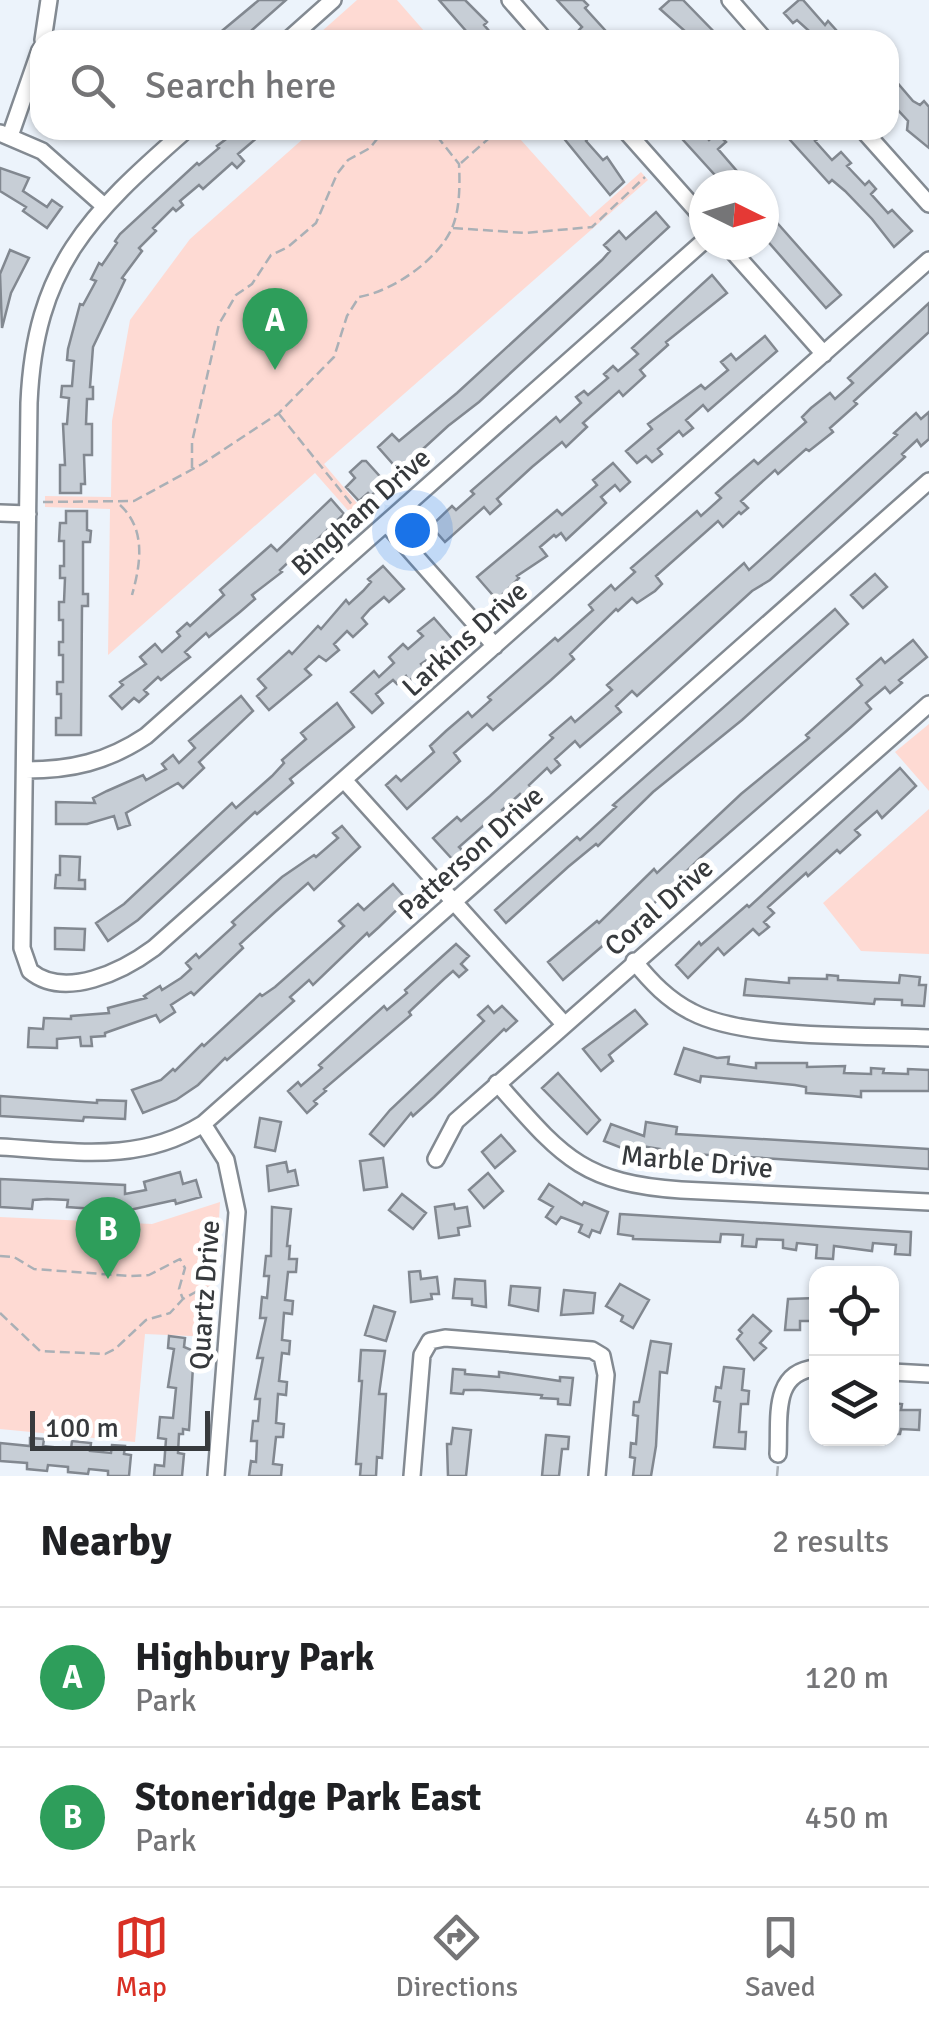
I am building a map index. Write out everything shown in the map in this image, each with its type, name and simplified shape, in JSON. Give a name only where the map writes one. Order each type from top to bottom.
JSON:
[{"type":"street","points":[[44,30],[49,0]]},
{"type":"street","points":[[299,30],[333,0]]},
{"type":"street","points":[[510,0],[536,30]]},
{"type":"street","points":[[753,0],[735,6],[756,30]]},
{"type":"street","points":[[30,74],[5,135],[54,160],[104,205]]},
{"type":"street","points":[[26,770],[32,508],[30,381],[37,332],[61,266],[82,231],[104,205],[175,140]]},
{"type":"street","points":[[634,140],[689,202]]},
{"type":"street","points":[[871,140],[929,204]]},
{"type":"street","name":"Bingham Drive","points":[[26,770],[72,768],[102,760],[146,736],[689,255]]},
{"type":"street","points":[[740,260],[824,354]]},
{"type":"street","name":"Larkins Drive","points":[[26,770],[22,948],[30,971],[52,982],[87,980],[118,970],[154,948],[929,260]]},
{"type":"street","name":"Patterson Drive","points":[[0,1147],[137,1151],[179,1138],[203,1124],[929,481]]},
{"type":"street","points":[[0,513],[32,508]]},
{"type":"street","points":[[386,523],[495,646]]},
{"type":"street","name":"Coral Drive","points":[[436,1159],[456,1121],[929,704]]},
{"type":"street","points":[[344,780],[564,1024]]},
{"type":"street","points":[[634,961],[678,1004],[725,1025],[929,1038]]},
{"type":"street","name":"Marble Drive","points":[[497,1084],[552,1144],[605,1179],[647,1188],[929,1202]]},
{"type":"street","name":"Quartz Drive","points":[[203,1124],[226,1160],[237,1212],[216,1476]]},
{"type":"street","points":[[412,1476],[422,1355],[430,1341],[445,1338],[598,1352],[606,1365],[597,1476]]},
{"type":"street","points":[[778,1454],[781,1399],[786,1384],[795,1373],[809,1370]]},
{"type":"street","points":[[899,1372],[929,1374]]},
{"type":"path","points":[[192,470],[192,442],[218,324],[236,295],[252,284],[271,255],[288,247],[316,223],[348,160],[376,140]]},
{"type":"path","points":[[440,140],[460,164]]},
{"type":"path","points":[[32,508],[134,501],[192,470],[279,413],[334,357],[359,297],[376,294],[422,268],[452,228],[460,164],[487,140]]},
{"type":"path","points":[[452,228],[525,233],[592,226],[646,176]]},
{"type":"path","points":[[279,413],[366,522]]},
{"type":"path","points":[[119,504],[133,516],[139,538],[140,559],[132,595]]},
{"type":"path","points":[[0,1256],[45,1271],[130,1276],[149,1275],[180,1258],[185,1268],[179,1289],[183,1299]]},
{"type":"path","points":[[0,1312],[40,1351],[104,1354],[115,1349],[146,1320],[170,1313],[183,1299],[201,1289],[218,1287]]},
{"type":"shaded area","points":[[357,0],[397,0],[423,30],[323,30]]},
{"type":"shaded area","points":[[302,140],[521,140],[590,217],[641,172],[648,180],[324,464],[368,516],[360,524],[315,473],[108,655],[110,509],[45,507],[45,496],[111,497],[112,421],[130,320],[190,239]]},
{"type":"shaded area","points":[[929,724],[929,791],[895,752]]},
{"type":"shaded area","points":[[929,809],[929,954],[861,951],[823,903]]},
{"type":"shaded area","points":[[220,1202],[212,1337],[145,1334],[135,1442],[0,1429],[0,1217],[152,1224]]},
{"type":"building","points":[[259,0],[286,0],[252,30],[223,30]]},
{"type":"building","points":[[439,0],[465,0],[487,22],[484,25],[488,30],[465,30]]},
{"type":"building","points":[[557,0],[583,0],[588,5],[585,8],[605,30],[579,30],[582,27]]},
{"type":"building","points":[[670,0],[683,0],[712,30],[684,30],[660,9]]},
{"type":"building","points":[[803,0],[825,25],[828,21],[836,30],[808,30],[784,13]]},
{"type":"building","points":[[899,85],[913,101],[920,105],[924,101],[929,107],[929,148],[907,130],[908,121],[899,111]]},
{"type":"building","points":[[225,140],[254,140],[238,154],[244,161],[237,168],[232,163],[203,189],[199,185],[180,201],[183,205],[176,211],[173,208],[153,228],[156,231],[139,248],[142,251],[122,278],[125,280],[93,347],[93,399],[87,399],[86,424],[92,424],[92,455],[84,455],[85,484],[81,484],[81,493],[60,493],[60,465],[65,465],[63,424],[67,424],[69,398],[61,397],[62,386],[72,386],[74,361],[67,360],[68,349],[80,304],[83,305],[96,281],[91,279],[120,234]]},
{"type":"building","points":[[565,140],[587,140],[603,160],[607,157],[624,182],[610,195]]},
{"type":"building","points":[[683,140],[724,140],[718,149],[736,170],[710,170]]},
{"type":"building","points":[[790,140],[816,140],[832,160],[841,152],[851,163],[847,166],[865,185],[869,181],[876,189],[871,194],[888,213],[892,210],[912,231],[894,247],[845,191],[832,180],[829,183]]},
{"type":"building","points":[[0,168],[29,178],[23,191],[47,207],[52,200],[62,207],[47,228],[23,211],[26,207],[0,191]]},
{"type":"building","points":[[656,212],[669,227],[399,471],[378,447],[392,434],[399,441],[457,393],[602,260],[610,251],[604,245],[619,231],[626,239]]},
{"type":"building","points":[[779,225],[841,295],[826,308],[779,254]]},
{"type":"building","points":[[10,250],[29,258],[11,293],[2,328],[0,274]]},
{"type":"building","points":[[712,275],[727,293],[666,342],[668,345],[640,370],[645,376],[623,396],[619,391],[583,423],[587,427],[566,447],[562,442],[532,467],[497,499],[501,504],[490,514],[484,507],[445,542],[431,526],[452,506],[456,510],[474,494],[471,491],[556,417],[560,422],[581,403],[576,397],[584,391],[588,395],[608,378],[604,374],[613,366],[618,371],[638,354],[632,348]]},
{"type":"building","points":[[929,303],[929,332],[854,401],[857,404],[830,428],[833,432],[778,474],[775,470],[741,501],[748,508],[723,527],[718,521],[656,576],[662,584],[655,591],[637,603],[632,598],[616,609],[570,654],[574,659],[551,680],[493,730],[487,724],[454,753],[460,761],[407,809],[386,785],[396,776],[401,781],[434,752],[430,746],[446,731],[468,712],[472,717],[491,700],[488,697],[593,610],[589,605],[611,585],[615,590],[635,572],[631,568],[697,511],[701,516],[721,498],[716,493],[726,484],[754,460],[758,464],[806,422],[802,417],[811,408],[830,393],[835,399],[853,383],[848,378]]},
{"type":"building","points":[[765,336],[777,351],[708,411],[703,405],[686,420],[693,428],[683,436],[679,431],[658,449],[662,454],[652,462],[646,456],[637,463],[626,451],[652,429],[648,424],[728,370],[721,362],[731,354],[736,360]]},
{"type":"building","points":[[929,412],[929,439],[921,446],[917,440],[902,454],[905,457],[637,696],[632,691],[616,706],[621,712],[580,747],[575,741],[555,759],[560,765],[551,773],[547,768],[529,785],[533,790],[524,798],[520,794],[495,822],[492,818],[459,847],[463,851],[453,860],[433,838],[490,796],[571,717],[575,722],[612,690],[607,685],[744,563],[749,570],[897,435],[894,433],[916,413],[921,419]]},
{"type":"building","points":[[362,461],[385,482],[371,496],[368,493],[359,501],[346,487],[355,478],[350,472]]},
{"type":"building","points":[[613,463],[630,482],[620,491],[615,485],[601,497],[606,503],[566,540],[561,533],[540,547],[547,556],[517,576],[497,600],[477,577],[557,510],[562,515],[597,485],[593,480]]},
{"type":"building","points":[[331,499],[344,514],[252,595],[255,599],[185,652],[190,657],[161,680],[158,677],[144,690],[148,694],[139,702],[134,698],[122,709],[110,696],[123,685],[120,682],[146,664],[140,657],[155,644],[162,652],[180,636],[177,632],[187,623],[190,626],[224,595],[220,590],[271,545],[277,551]]},
{"type":"building","points":[[66,511],[87,511],[87,530],[91,531],[90,542],[83,542],[83,594],[88,594],[88,606],[82,606],[81,735],[56,735],[56,718],[61,718],[57,682],[63,682],[59,642],[63,642],[63,620],[59,620],[59,602],[64,602],[65,578],[60,578],[64,541],[59,541],[60,523],[66,523]]},
{"type":"building","points":[[383,566],[404,589],[389,602],[384,597],[370,609],[362,618],[367,624],[353,637],[347,631],[334,644],[339,650],[326,661],[319,656],[305,669],[311,675],[269,710],[257,696],[266,688],[258,679],[289,651],[292,654],[318,626],[321,629],[346,600],[349,604]]},
{"type":"building","points":[[875,574],[887,587],[863,608],[851,595]]},
{"type":"building","points":[[835,609],[848,624],[506,923],[495,910],[577,837],[580,840],[616,807],[613,805]]},
{"type":"building","points":[[434,618],[454,641],[421,664],[424,668],[409,681],[406,676],[397,684],[393,680],[376,694],[383,703],[372,713],[351,692],[374,671],[379,677],[394,663],[389,657],[403,644],[408,649],[423,636],[418,631]]},
{"type":"building","points":[[913,640],[927,657],[899,680],[902,683],[890,693],[885,687],[866,703],[871,709],[699,859],[624,933],[621,930],[563,980],[548,962],[599,923],[654,869],[657,873],[741,794],[809,738],[806,735],[862,685],[857,679],[881,658],[885,663]]},
{"type":"building","points":[[241,696],[253,711],[199,762],[204,768],[183,788],[178,783],[126,813],[130,825],[118,829],[114,816],[87,824],[56,824],[56,802],[95,803],[93,798],[107,791],[143,775],[146,780],[166,769],[162,764],[173,755],[179,763],[195,748],[189,741]]},
{"type":"building","points":[[337,703],[354,727],[290,779],[293,783],[255,812],[138,920],[108,941],[96,923],[124,904],[232,803],[236,808],[272,776],[284,763],[282,760],[306,739],[301,733]]},
{"type":"building","points":[[900,768],[916,786],[882,818],[877,811],[855,830],[860,835],[840,853],[837,850],[808,876],[806,873],[768,907],[774,913],[764,922],[769,927],[759,935],[753,929],[724,955],[718,948],[688,978],[676,965],[699,942],[701,945],[749,907]]},
{"type":"building","points":[[342,826],[360,847],[314,890],[308,883],[275,912],[194,995],[191,992],[171,1005],[175,1012],[160,1022],[156,1015],[105,1036],[91,1037],[92,1046],[81,1046],[80,1037],[57,1039],[57,1048],[28,1047],[29,1028],[43,1029],[44,1018],[71,1019],[109,1013],[108,1008],[146,998],[160,986],[162,990],[181,978],[191,969],[186,963],[196,954],[199,958],[282,877],[316,857],[338,838],[333,833]]},
{"type":"building","points":[[60,856],[80,857],[79,880],[85,880],[85,889],[55,888]]},
{"type":"building","points":[[393,884],[407,900],[379,927],[369,936],[367,933],[313,985],[309,980],[290,997],[294,1001],[198,1085],[176,1100],[143,1113],[132,1090],[175,1071],[260,994],[275,987],[344,926],[339,921],[358,904],[364,910]]},
{"type":"building","points":[[55,928],[85,929],[84,950],[55,949]]},
{"type":"building","points":[[456,944],[469,956],[461,964],[467,970],[459,977],[453,971],[444,979],[409,1012],[411,1015],[324,1089],[307,1113],[288,1091],[298,1082],[301,1086],[322,1068],[319,1065],[384,1006],[387,1010],[407,993],[405,990]]},
{"type":"building","points":[[827,975],[838,976],[838,980],[899,983],[900,975],[920,977],[919,985],[926,985],[924,1006],[902,1005],[902,1000],[875,999],[874,1004],[744,995],[746,979],[789,983],[789,978],[827,979]]},
{"type":"building","points":[[488,1006],[494,1013],[502,1006],[517,1021],[413,1116],[411,1113],[384,1146],[370,1134],[484,1021],[478,1015]]},
{"type":"building","points":[[635,1010],[647,1024],[609,1055],[613,1061],[601,1071],[583,1049]]},
{"type":"building","points":[[684,1048],[717,1058],[729,1057],[728,1064],[756,1068],[756,1063],[807,1063],[807,1067],[845,1066],[844,1073],[871,1074],[871,1068],[884,1069],[883,1073],[908,1074],[908,1069],[929,1070],[929,1091],[861,1091],[861,1097],[806,1093],[806,1087],[795,1085],[701,1076],[700,1082],[675,1074]]},
{"type":"building","points":[[558,1073],[600,1120],[587,1134],[542,1088]]},
{"type":"building","points":[[0,1096],[97,1103],[126,1101],[125,1119],[84,1117],[83,1121],[0,1116]]},
{"type":"building","points":[[260,1118],[281,1122],[275,1151],[255,1147]]},
{"type":"building","points":[[646,1122],[677,1127],[676,1134],[929,1149],[929,1169],[673,1153],[672,1157],[659,1155],[660,1149],[629,1144],[627,1150],[604,1141],[611,1124],[644,1136]]},
{"type":"building","points":[[501,1135],[515,1151],[495,1168],[482,1152]]},
{"type":"building","points":[[383,1158],[387,1187],[364,1190],[360,1161]]},
{"type":"building","points":[[286,1162],[288,1172],[295,1170],[298,1185],[269,1191],[267,1166]]},
{"type":"building","points":[[180,1172],[183,1184],[196,1180],[201,1197],[125,1211],[67,1207],[68,1200],[47,1199],[33,1200],[32,1209],[0,1207],[0,1179],[125,1185],[125,1194],[146,1190],[144,1182]]},
{"type":"building","points":[[488,1173],[503,1191],[484,1208],[469,1190]]},
{"type":"building","points":[[549,1184],[582,1205],[584,1202],[608,1212],[600,1233],[592,1230],[589,1237],[579,1232],[582,1225],[561,1217],[556,1224],[546,1217],[553,1207],[539,1199]]},
{"type":"building","points":[[402,1194],[426,1213],[413,1229],[389,1210]]},
{"type":"building","points":[[454,1204],[455,1209],[467,1207],[470,1226],[458,1228],[459,1235],[439,1238],[435,1207]]},
{"type":"building","points":[[272,1207],[291,1209],[287,1246],[289,1259],[297,1259],[296,1272],[288,1272],[285,1300],[293,1301],[292,1314],[284,1313],[282,1340],[290,1341],[289,1354],[282,1353],[279,1381],[287,1382],[286,1395],[278,1394],[276,1423],[284,1424],[283,1437],[276,1437],[273,1464],[282,1465],[281,1476],[249,1476],[251,1461],[256,1462],[257,1441],[251,1441],[260,1399],[255,1399],[263,1358],[257,1358],[266,1318],[260,1318],[262,1297],[267,1298],[269,1276],[264,1276],[266,1256],[271,1256]]},
{"type":"building","points":[[620,1214],[911,1232],[910,1255],[895,1254],[896,1245],[873,1243],[872,1251],[834,1246],[833,1259],[816,1258],[817,1245],[797,1243],[796,1250],[783,1248],[783,1240],[757,1239],[756,1247],[742,1246],[743,1235],[721,1234],[720,1242],[633,1239],[618,1234]]},
{"type":"building","points":[[420,1271],[421,1279],[437,1277],[439,1294],[411,1302],[409,1272]]},
{"type":"building","points":[[455,1279],[485,1281],[486,1307],[472,1305],[472,1299],[453,1298]]},
{"type":"building","points":[[620,1284],[649,1300],[633,1328],[606,1306]]},
{"type":"building","points":[[511,1286],[540,1288],[538,1311],[509,1305]]},
{"type":"building","points":[[564,1290],[595,1293],[593,1313],[561,1315]]},
{"type":"building","points":[[809,1298],[809,1321],[800,1321],[800,1330],[785,1330],[788,1299]]},
{"type":"building","points":[[374,1306],[395,1312],[386,1341],[365,1335]]},
{"type":"building","points":[[753,1315],[771,1331],[760,1343],[766,1348],[754,1360],[737,1339],[742,1333],[739,1330]]},
{"type":"building","points":[[169,1336],[185,1338],[184,1347],[194,1351],[189,1430],[183,1429],[183,1434],[179,1434],[178,1453],[184,1454],[182,1476],[154,1476],[155,1465],[164,1466],[166,1439],[158,1438],[160,1417],[173,1418],[176,1388],[168,1387],[174,1349],[168,1348]]},
{"type":"building","points":[[651,1341],[671,1344],[667,1373],[660,1372],[651,1476],[633,1476],[635,1458],[630,1457],[631,1443],[636,1444],[638,1416],[633,1415],[634,1402],[639,1402]]},
{"type":"building","points":[[361,1350],[385,1351],[379,1394],[386,1394],[382,1458],[377,1457],[376,1476],[360,1476],[361,1464],[356,1464]]},
{"type":"building","points":[[724,1367],[744,1369],[742,1390],[749,1391],[748,1404],[741,1404],[739,1432],[746,1432],[745,1449],[714,1447],[720,1402],[714,1401],[716,1387],[721,1388]]},
{"type":"building","points":[[453,1369],[499,1377],[499,1372],[560,1381],[560,1377],[573,1378],[570,1405],[558,1404],[558,1399],[541,1398],[542,1395],[480,1390],[451,1393]]},
{"type":"building","points":[[899,1404],[901,1410],[920,1410],[919,1430],[901,1429],[900,1434]]},
{"type":"building","points":[[453,1428],[471,1430],[466,1476],[448,1476],[447,1444],[451,1444]]},
{"type":"building","points":[[546,1435],[569,1437],[568,1449],[562,1449],[559,1476],[542,1476]]},
{"type":"building","points":[[30,1438],[44,1439],[43,1446],[71,1449],[72,1441],[91,1443],[90,1451],[111,1453],[112,1445],[125,1446],[124,1454],[131,1455],[129,1476],[108,1476],[108,1471],[89,1469],[88,1474],[68,1472],[68,1467],[48,1465],[47,1471],[27,1469],[27,1463],[0,1461],[0,1443],[30,1446]]},
{"type":"place","name":"Highbury Park","points":[[275,370]]},
{"type":"place","name":"Stoneridge Park East","points":[[108,1279]]}]
